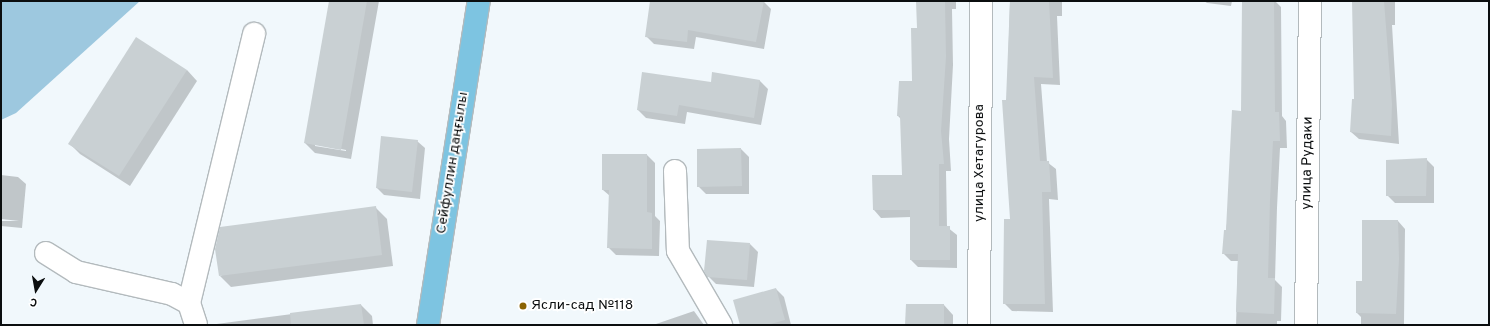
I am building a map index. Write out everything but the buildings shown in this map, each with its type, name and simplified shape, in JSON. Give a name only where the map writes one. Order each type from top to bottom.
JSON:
[{"type":"main road","name":"Сейфуллин даңғылы","points":[[428,325],[479,1]]},
{"type":"street","name":"улица Хетагурова","points":[[979,325],[981,1]]},
{"type":"street","name":"улица Рудаки","points":[[1306,325],[1310,1]]},
{"type":"street","points":[[196,325],[189,303],[254,34]]},
{"type":"street","points":[[675,170],[678,251],[721,325]]},
{"type":"street","points":[[46,253],[76,272],[172,294],[189,303]]},
{"type":"shaded area","points":[[1,1],[140,1],[16,113],[1,120]]},
{"type":"place","name":"Ясли-сад №118","points":[[523,306]]}]
